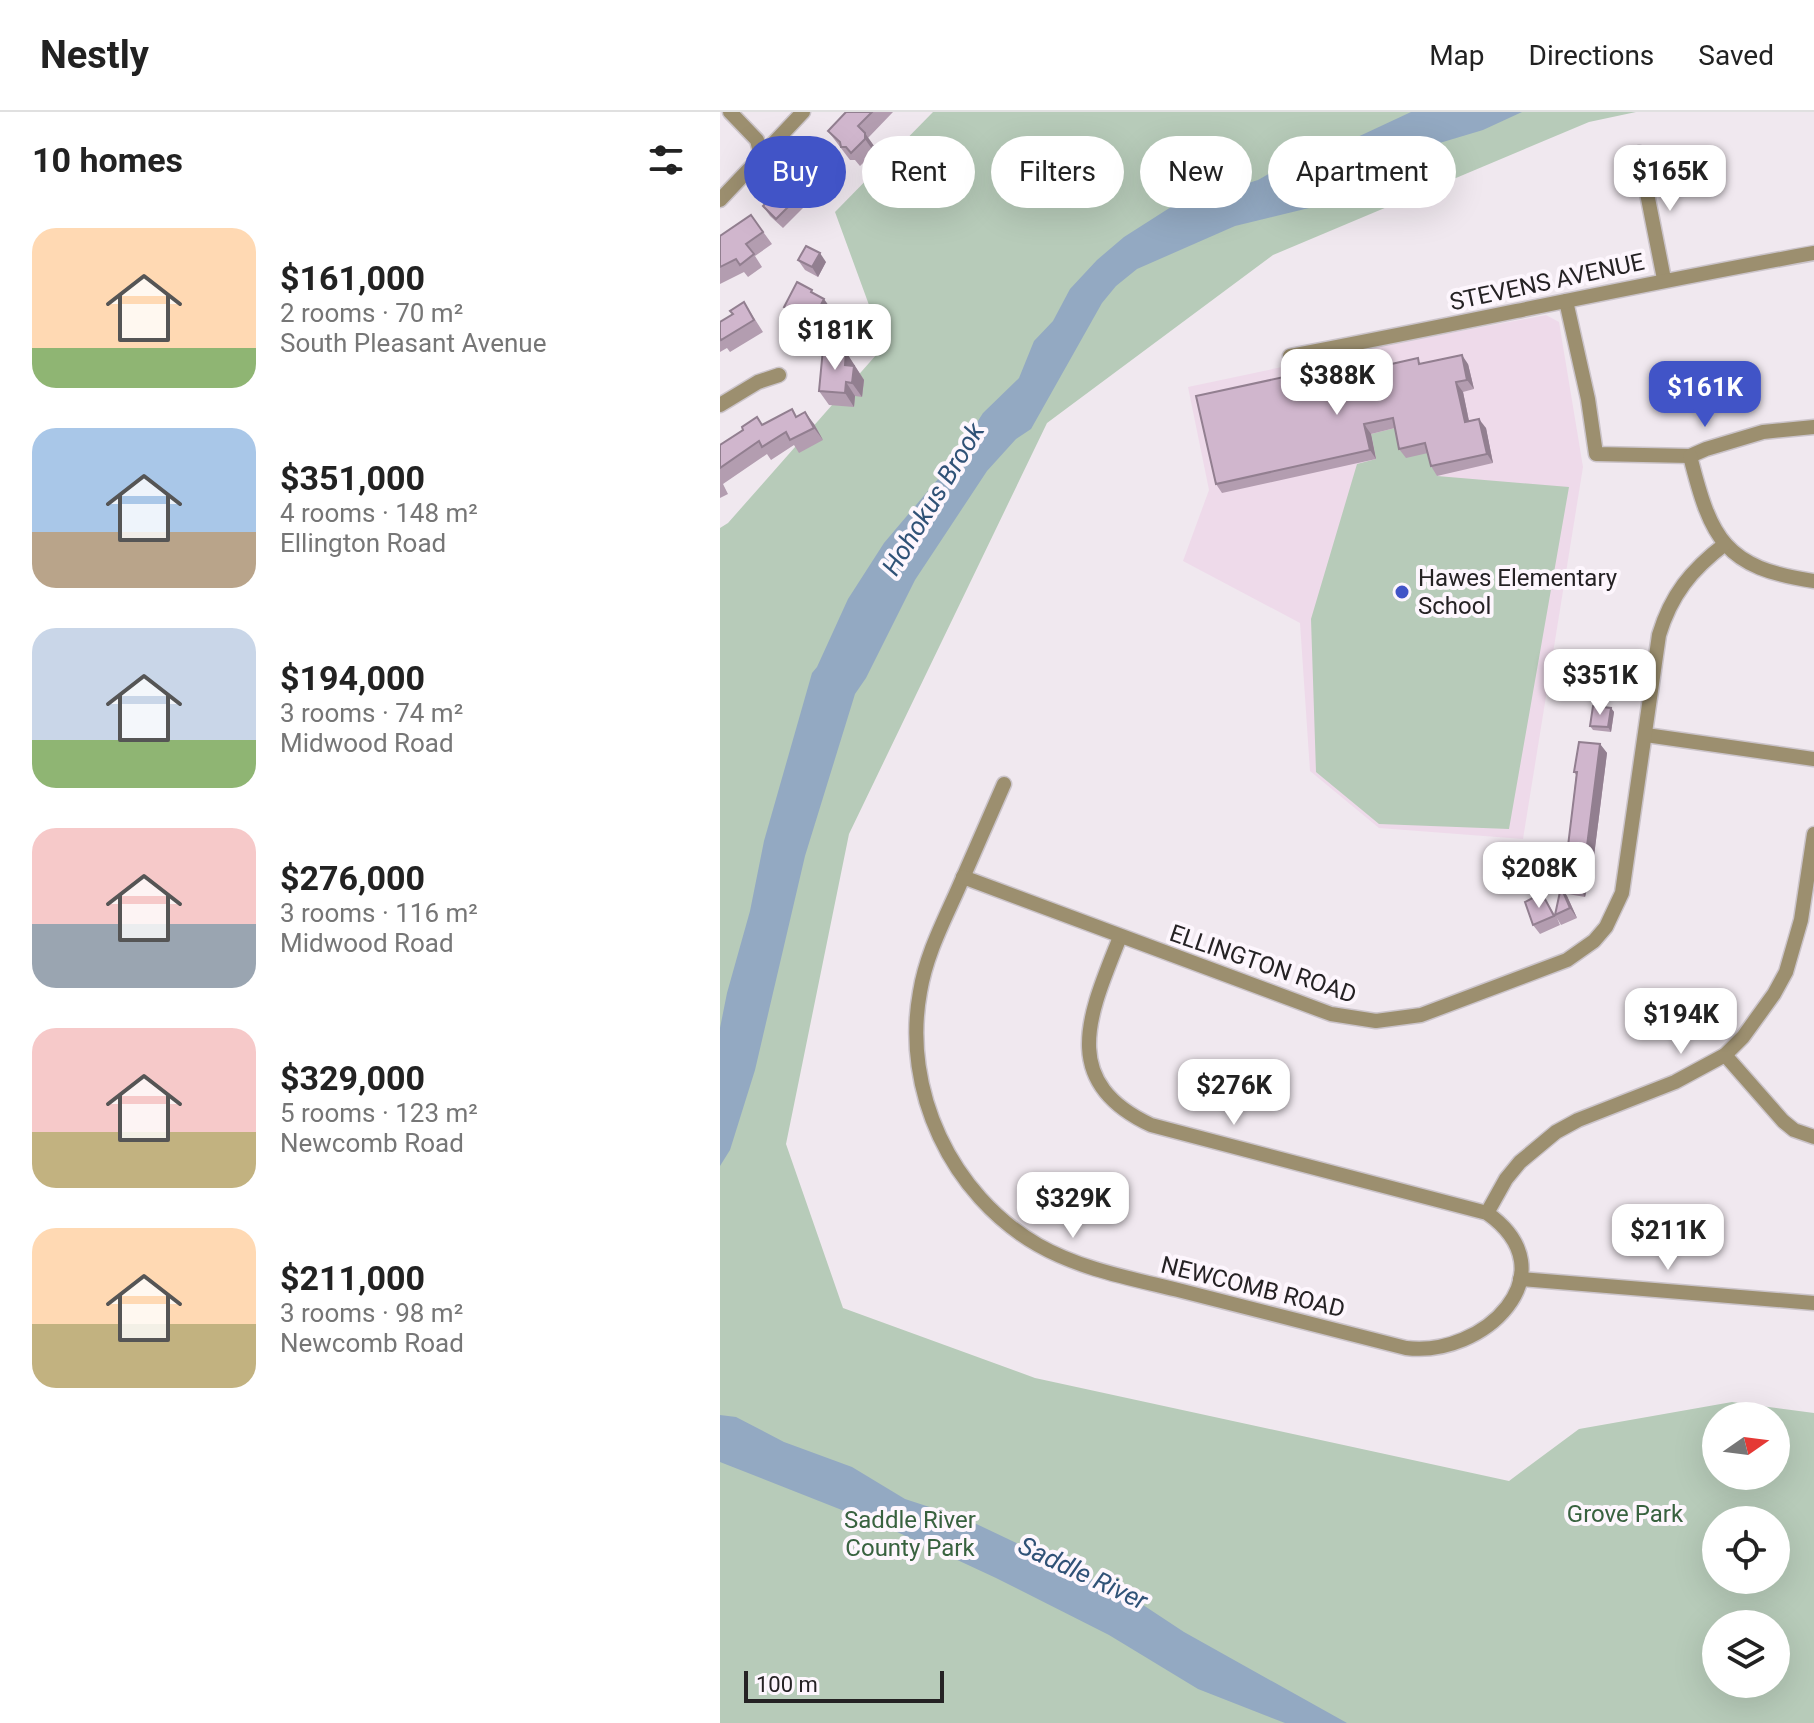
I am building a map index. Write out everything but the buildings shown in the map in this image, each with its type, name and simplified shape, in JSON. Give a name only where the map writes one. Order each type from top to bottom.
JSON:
[{"type":"street","points":[[730,112],[753,136]]},
{"type":"street","points":[[780,136],[803,112]]},
{"type":"street","points":[[1639,153],[1664,279]]},
{"type":"street","points":[[720,200],[744,174]]},
{"type":"street","name":"STEVENS AVENUE","points":[[1290,356],[1664,279],[1814,253]]},
{"type":"street","points":[[1566,301],[1588,399],[1596,454],[1690,456],[1763,432],[1814,427]]},
{"type":"street","points":[[720,405],[758,382],[779,375]]},
{"type":"street","points":[[1690,456],[1704,510],[1711,526],[1725,544],[1755,568],[1814,581]]},
{"type":"street","name":"ELLINGTON ROAD","points":[[963,877],[1331,1014],[1376,1021],[1421,1015],[1567,960],[1581,952],[1606,927],[1622,893],[1659,635],[1665,614],[1687,577],[1725,544]]},
{"type":"street","points":[[1646,735],[1814,759]]},
{"type":"street","name":"NEWCOMB ROAD","points":[[1004,784],[925,968],[917,1019],[920,1074],[933,1123],[959,1172],[996,1214],[1016,1230],[1060,1256],[1109,1273],[1412,1349],[1449,1346],[1483,1331],[1512,1303],[1520,1279]]},
{"type":"street","points":[[1487,1213],[1506,1179],[1520,1162],[1556,1132],[1578,1120],[1663,1087],[1725,1055],[1759,1018],[1786,972],[1801,920],[1814,834]]},
{"type":"street","points":[[1120,937],[1094,1004],[1088,1034],[1093,1068],[1100,1083],[1120,1107],[1151,1125],[1487,1213],[1509,1232],[1516,1245],[1520,1279],[1814,1303]]},
{"type":"street","points":[[1725,1055],[1783,1121],[1794,1130],[1814,1137]]},
{"type":"shaded area","name":"Hawes Elementary School","points":[[1546,315],[1559,322],[1583,467],[1523,839],[1379,828],[1310,771],[1300,623],[1183,561],[1209,490],[1188,387]]},
{"type":"green space","name":"Saddle River County Park","points":[[933,112],[1636,112],[1589,122],[1456,178],[1456,136],[1268,136],[1268,208],[1385,208],[1273,255],[1047,423],[849,834],[786,1144],[843,1308],[1035,1378],[1509,1481],[1579,1429],[1702,1407],[1702,1490],[1790,1490],[1790,1410],[1814,1413],[1814,1723],[720,1723],[720,528],[728,523],[884,346],[835,212],[839,208],[846,208],[846,201],[862,184],[862,208],[975,208],[975,136],[909,136]]},
{"type":"green space","points":[[1399,427],[1432,452],[1437,476],[1569,487],[1509,829],[1379,824],[1316,772],[1311,619],[1357,464],[1376,459],[1371,434]]},
{"type":"water","points":[[1411,112],[1522,112],[1483,130],[1456,138],[1360,136]]},
{"type":"water","name":"Hohokus Brook","points":[[1268,174],[1268,208],[1309,208],[1235,226],[1137,269],[1116,286],[1102,303],[1031,429],[1016,439],[987,471],[915,580],[855,694],[805,856],[755,1070],[730,1150],[720,1166],[720,1028],[727,993],[750,911],[764,841],[812,673],[848,599],[884,543],[949,466],[983,413],[1019,378],[1034,341],[1053,321],[1070,289],[1097,260],[1124,237],[1169,208],[1252,208],[1252,182]]},
{"type":"water","points":[[720,1415],[736,1417],[784,1442],[852,1467],[905,1499],[966,1519],[1137,1601],[1184,1632],[1347,1723],[1285,1723],[1198,1689],[1109,1635],[996,1578],[895,1531],[720,1462]]},
{"type":"place","name":"Hawes Elementary School","points":[[1402,592]]},
{"type":"park label","name":"Grove Park","points":[[1625,1514]]},
{"type":"water label","name":"Saddle River","points":[[1083,1573]]}]
